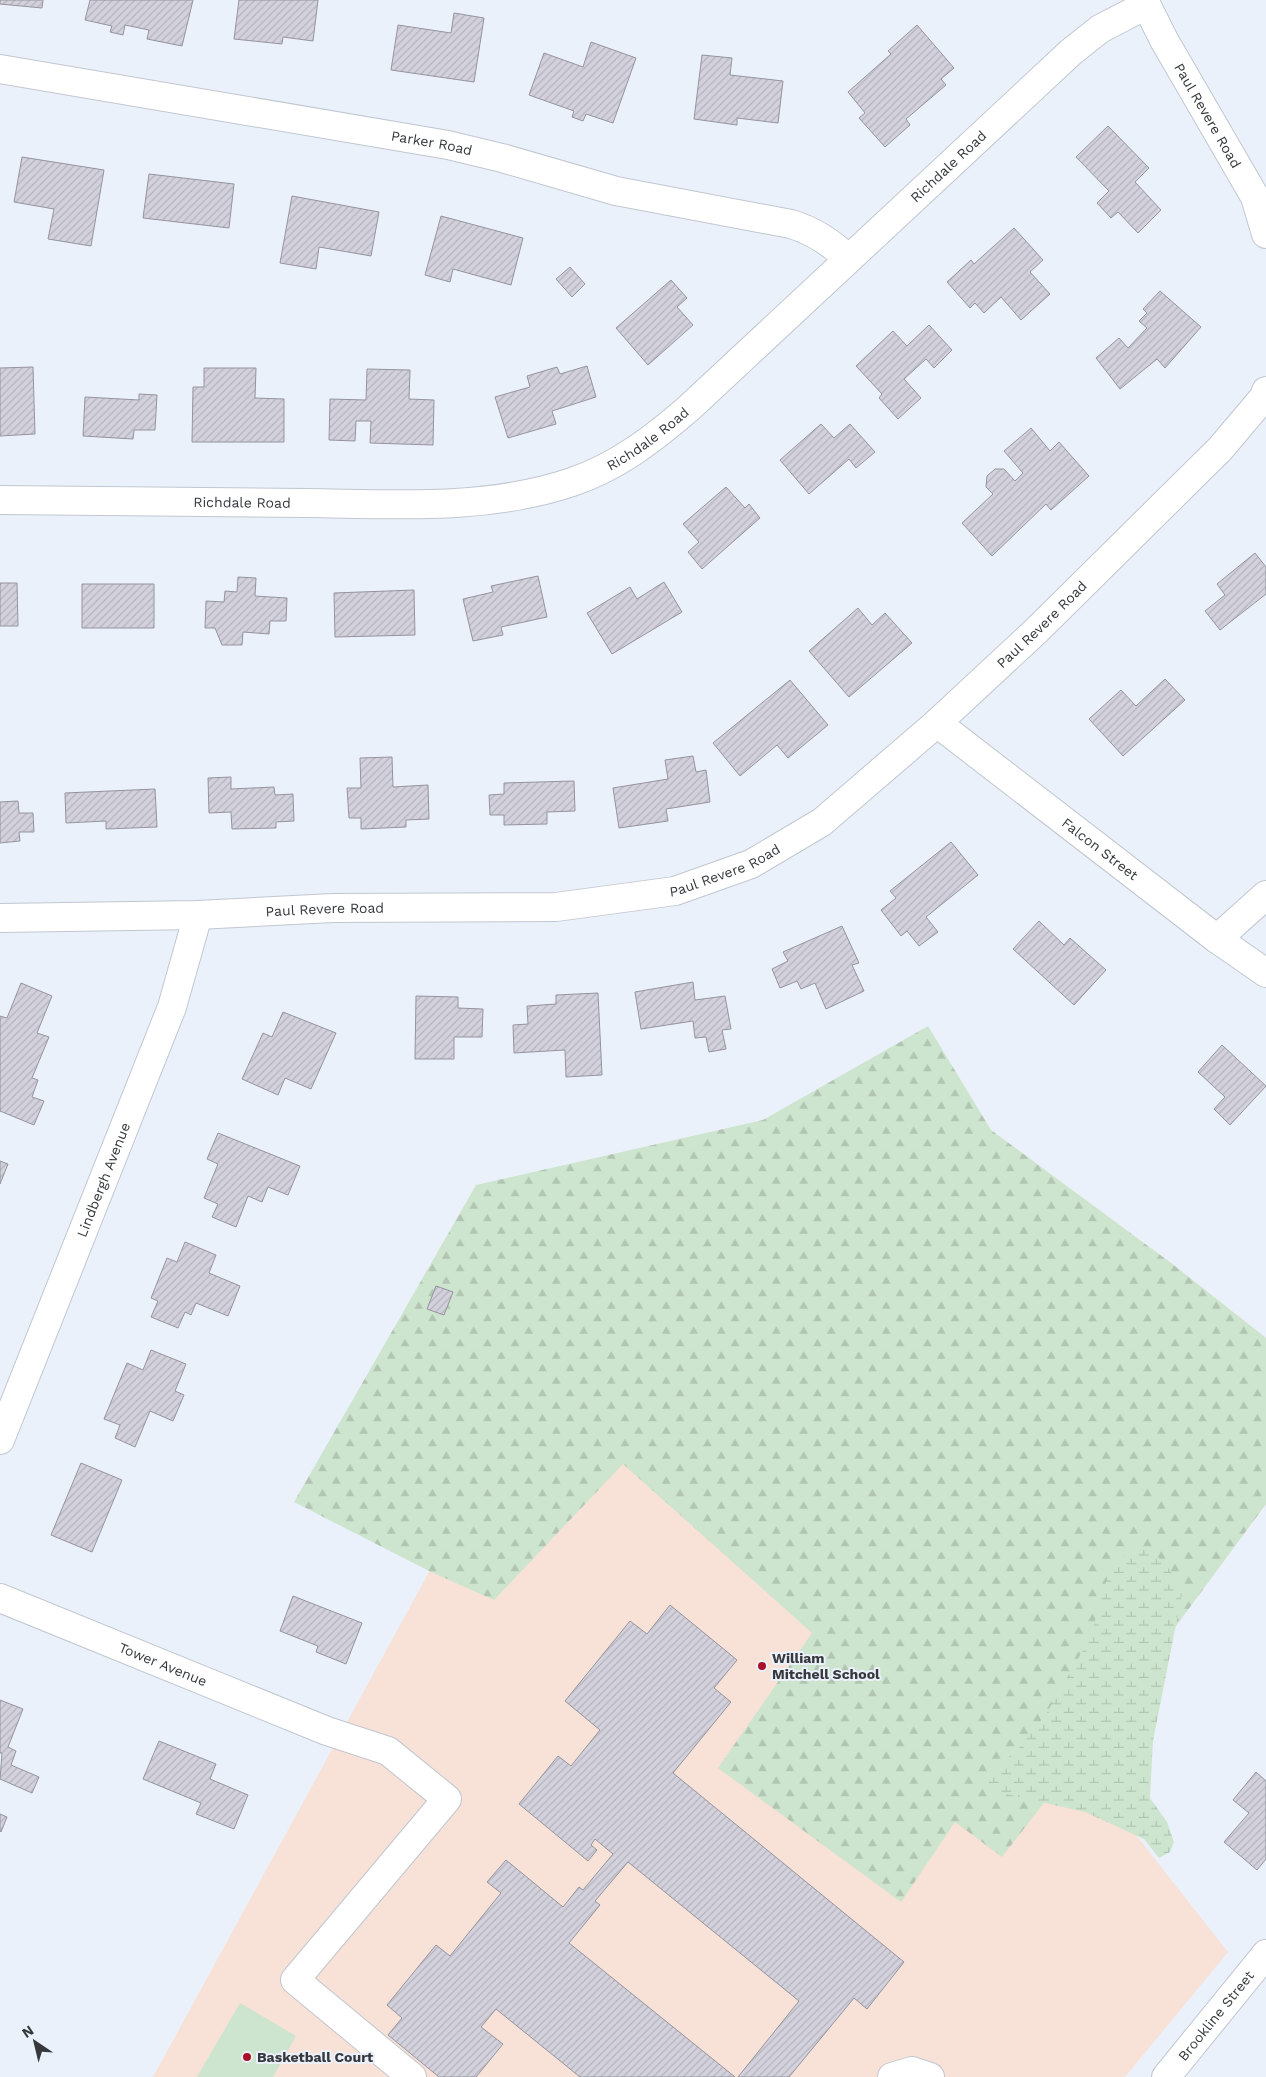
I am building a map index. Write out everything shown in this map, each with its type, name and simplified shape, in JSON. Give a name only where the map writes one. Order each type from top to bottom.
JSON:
[{"type":"street","name":"Paul Revere Road","points":[[1145,2],[1164,40],[1255,197],[1266,234]]},
{"type":"street","name":"Richdale Road","points":[[0,500],[448,504],[498,499],[547,490],[598,472],[647,443],[689,408],[1071,52],[1100,29],[1145,2]]},
{"type":"street","name":"Parker Road","points":[[0,69],[448,145],[502,158],[616,191],[791,224],[808,229],[824,238],[848,259]]},
{"type":"street","name":"Paul Revere Road","points":[[0,918],[198,916],[333,908],[556,907],[675,891],[752,864],[822,822],[937,723],[1038,630],[1220,449],[1264,398],[1266,391]]},
{"type":"street","name":"Falcon Street","points":[[937,723],[1217,938],[1266,973]]},
{"type":"street","points":[[1217,938],[1266,896]]},
{"type":"street","name":"Lindbergh Avenue","points":[[0,1440],[172,1007],[198,916]]},
{"type":"street","name":"Tower Avenue","points":[[0,1598],[327,1731],[388,1751],[447,1799],[295,1980],[412,2077]]},
{"type":"street","name":"Brookline Street","points":[[1166,2077],[1266,1954]]},
{"type":"street","points":[[892,2077],[912,2071],[930,2077]]},
{"type":"shaded area","name":"William Mitchell School","points":[[991,1130],[1171,1263],[1266,1338],[1266,1504],[1077,1760],[1228,1952],[1125,2077],[153,2077],[598,1263]]},
{"type":"green space","points":[[928,1026],[991,1130],[1171,1263],[1266,1338],[1266,1504],[1077,1760],[1002,1857],[955,1822],[901,1902],[718,1768],[812,1633],[623,1464],[494,1600],[429,1571],[294,1502],[476,1185],[763,1120]]},
{"type":"green space","points":[[1140,1547],[1155,1555],[1167,1566],[1182,1594],[1153,1741],[1150,1798],[1167,1822],[1174,1842],[1170,1852],[1159,1858],[1144,1839],[1085,1812],[1001,1793],[989,1784],[988,1775],[1019,1748],[1046,1714],[1090,1638],[1111,1565],[1131,1549]]},
{"type":"green space","name":"Basketball Court","points":[[240,2003],[296,2036],[273,2077],[197,2077]]},
{"type":"building","points":[[0,0],[43,0],[42,8],[0,4]]},
{"type":"building","points":[[90,0],[193,0],[182,46],[147,39],[149,30],[125,25],[123,35],[110,32],[112,26],[85,20]]},
{"type":"building","points":[[239,0],[318,0],[313,41],[283,37],[282,44],[234,39]]},
{"type":"building","points":[[454,13],[484,18],[474,82],[391,70],[398,25],[451,33]]},
{"type":"building","points":[[917,25],[954,68],[941,79],[946,85],[906,119],[910,125],[885,147],[859,118],[865,113],[848,92],[891,54],[888,51]]},
{"type":"building","points":[[591,42],[636,58],[613,123],[586,114],[583,121],[572,117],[574,111],[529,95],[544,53],[583,67]]},
{"type":"building","points":[[702,55],[732,58],[730,75],[783,81],[778,123],[737,118],[737,125],[694,119]]},
{"type":"building","points":[[1108,126],[1149,168],[1135,182],[1161,210],[1138,233],[1118,212],[1111,218],[1097,203],[1109,191],[1076,157]]},
{"type":"building","points":[[22,157],[104,170],[91,246],[48,239],[54,209],[14,202]]},
{"type":"building","points":[[149,174],[234,184],[229,228],[143,218]]},
{"type":"building","points":[[292,196],[379,212],[371,256],[319,247],[316,269],[280,263]]},
{"type":"building","points":[[441,216],[523,238],[511,285],[453,269],[450,282],[425,275]]},
{"type":"building","points":[[1014,228],[1043,260],[1030,272],[1050,294],[1021,320],[1001,297],[984,313],[975,303],[970,308],[947,282],[971,260],[974,264]]},
{"type":"building","points":[[570,267],[585,284],[572,297],[556,279]]},
{"type":"building","points":[[671,280],[687,298],[677,307],[693,325],[648,365],[616,328]]},
{"type":"building","points":[[1160,291],[1201,327],[1165,368],[1157,359],[1120,389],[1096,358],[1119,338],[1128,348],[1147,328],[1139,321],[1147,313],[1143,309]]},
{"type":"building","points":[[929,325],[952,350],[934,368],[926,359],[904,379],[921,398],[898,419],[879,398],[882,394],[856,366],[893,331],[907,346]]},
{"type":"building","points":[[587,366],[596,397],[552,411],[556,424],[508,438],[495,397],[530,387],[527,376],[557,367],[560,374]]},
{"type":"building","points":[[33,367],[35,434],[0,436],[0,368]]},
{"type":"building","points":[[204,368],[256,368],[255,398],[284,399],[284,442],[192,442],[193,387],[204,387]]},
{"type":"building","points":[[367,369],[410,370],[409,399],[434,400],[433,445],[370,443],[371,421],[356,421],[355,441],[329,440],[330,399],[366,400]]},
{"type":"building","points":[[139,394],[157,395],[155,430],[134,430],[133,439],[83,436],[85,397],[139,400]]},
{"type":"building","points":[[821,424],[834,438],[850,424],[875,452],[856,468],[849,459],[809,494],[780,460]]},
{"type":"building","points":[[1031,428],[1050,451],[1059,442],[1089,476],[1051,510],[1046,504],[992,556],[962,523],[993,494],[986,487],[987,476],[995,469],[1004,469],[1015,481],[1023,473],[1004,451]]},
{"type":"building","points":[[726,487],[745,508],[749,504],[760,518],[702,569],[688,552],[699,542],[683,524]]},
{"type":"building","points":[[1255,553],[1266,567],[1266,594],[1220,630],[1205,611],[1225,595],[1217,584]]},
{"type":"building","points":[[538,576],[547,617],[501,627],[503,635],[473,641],[463,599],[493,592],[491,586]]},
{"type":"building","points":[[238,577],[256,578],[255,596],[287,598],[286,621],[270,621],[269,634],[243,632],[242,645],[222,645],[215,628],[205,628],[206,601],[224,602],[225,591],[237,592]]},
{"type":"building","points":[[664,582],[682,612],[612,654],[587,613],[630,587],[637,599]]},
{"type":"building","points":[[0,583],[17,583],[18,626],[0,626]]},
{"type":"building","points":[[82,584],[154,584],[154,628],[82,628]]},
{"type":"building","points":[[414,590],[415,635],[335,637],[334,593]]},
{"type":"building","points":[[858,608],[872,625],[885,613],[912,643],[849,697],[809,651]]},
{"type":"building","points":[[1165,679],[1185,700],[1123,756],[1089,719],[1121,690],[1136,706]]},
{"type":"building","points":[[790,680],[828,725],[788,758],[777,745],[740,776],[713,743]]},
{"type":"building","points":[[693,756],[696,772],[706,770],[710,802],[666,809],[668,821],[619,828],[613,788],[668,779],[665,760]]},
{"type":"building","points":[[392,757],[393,787],[428,785],[429,819],[406,820],[406,827],[361,829],[361,818],[349,818],[347,788],[361,788],[360,758]]},
{"type":"building","points":[[231,777],[231,789],[274,787],[275,795],[293,794],[294,821],[276,822],[276,828],[232,829],[231,812],[209,813],[208,778]]},
{"type":"building","points":[[574,781],[575,811],[547,812],[547,824],[504,825],[504,815],[490,815],[489,795],[504,794],[504,783]]},
{"type":"building","points":[[155,789],[157,827],[106,829],[106,821],[66,823],[65,793]]},
{"type":"building","points":[[18,801],[19,813],[33,813],[34,832],[19,832],[20,841],[0,843],[0,802]]},
{"type":"building","points":[[951,842],[978,875],[926,917],[938,932],[919,946],[907,931],[901,936],[881,910],[896,898],[890,891]]},
{"type":"building","points":[[1039,921],[1064,945],[1070,938],[1106,970],[1074,1005],[1013,949]]},
{"type":"building","points":[[842,926],[859,963],[852,965],[864,991],[826,1009],[815,983],[801,989],[797,981],[780,988],[772,969],[788,961],[783,952]]},
{"type":"building","points":[[693,982],[695,1000],[725,996],[731,1029],[722,1030],[726,1049],[709,1052],[706,1037],[695,1038],[693,1021],[641,1029],[635,992]]},
{"type":"building","points":[[21,983],[52,996],[37,1033],[49,1037],[32,1078],[38,1080],[32,1097],[44,1101],[34,1125],[0,1111],[0,1016],[7,1018]]},
{"type":"building","points":[[598,993],[602,1075],[566,1077],[565,1050],[514,1053],[513,1025],[528,1024],[527,1006],[556,1004],[556,995]]},
{"type":"building","points":[[416,996],[458,997],[458,1008],[483,1009],[482,1037],[454,1037],[454,1059],[415,1059]]},
{"type":"building","points":[[283,1012],[336,1033],[311,1089],[285,1078],[278,1095],[242,1079],[263,1033],[272,1037]]},
{"type":"building","points":[[1222,1045],[1266,1086],[1230,1125],[1214,1109],[1225,1097],[1198,1072]]},
{"type":"building","points":[[218,1133],[300,1166],[288,1195],[268,1187],[262,1202],[248,1196],[236,1227],[212,1217],[218,1204],[204,1198],[218,1164],[207,1159]]},
{"type":"building","points":[[0,1161],[8,1164],[0,1184]]},
{"type":"building","points":[[185,1242],[216,1255],[209,1273],[240,1286],[228,1316],[196,1303],[191,1315],[185,1312],[178,1328],[151,1317],[158,1301],[151,1298],[167,1258],[177,1262]]},
{"type":"building","points":[[436,1286],[453,1292],[444,1315],[427,1309]]},
{"type":"building","points":[[151,1350],[186,1364],[175,1391],[184,1395],[173,1421],[150,1411],[135,1447],[115,1438],[120,1425],[104,1419],[127,1363],[143,1370]]},
{"type":"building","points":[[81,1463],[122,1480],[92,1552],[51,1535]]},
{"type":"building","points":[[293,1596],[362,1623],[346,1664],[316,1652],[318,1646],[280,1631]]},
{"type":"building","points":[[670,1605],[737,1660],[714,1688],[731,1702],[673,1773],[904,1962],[867,2009],[854,1998],[789,2077],[738,2077],[799,2001],[628,1862],[595,1901],[600,1905],[569,1943],[735,2077],[580,2077],[496,2009],[481,2027],[503,2044],[476,2077],[439,2077],[388,2035],[402,2018],[387,2005],[436,1945],[450,1956],[501,1893],[487,1882],[506,1860],[563,1907],[579,1887],[583,1890],[613,1854],[595,1839],[591,1845],[597,1850],[588,1861],[519,1804],[558,1756],[571,1766],[600,1730],[565,1701],[630,1621],[647,1634]]},
{"type":"building","points":[[0,1700],[23,1709],[8,1747],[16,1751],[11,1765],[39,1777],[32,1793],[0,1779],[2,1753],[0,1753]]},
{"type":"building","points":[[159,1741],[216,1764],[210,1779],[248,1795],[234,1829],[196,1814],[201,1803],[143,1779]]},
{"type":"building","points":[[1256,1772],[1266,1781],[1266,1859],[1257,1870],[1224,1842],[1249,1813],[1233,1800]]},
{"type":"building","points":[[0,1814],[7,1817],[1,1832],[0,1831]]},
{"type":"place","name":"William Mitchell School","points":[[762,1666]]},
{"type":"place","name":"Basketball Court","points":[[247,2057]]}]
